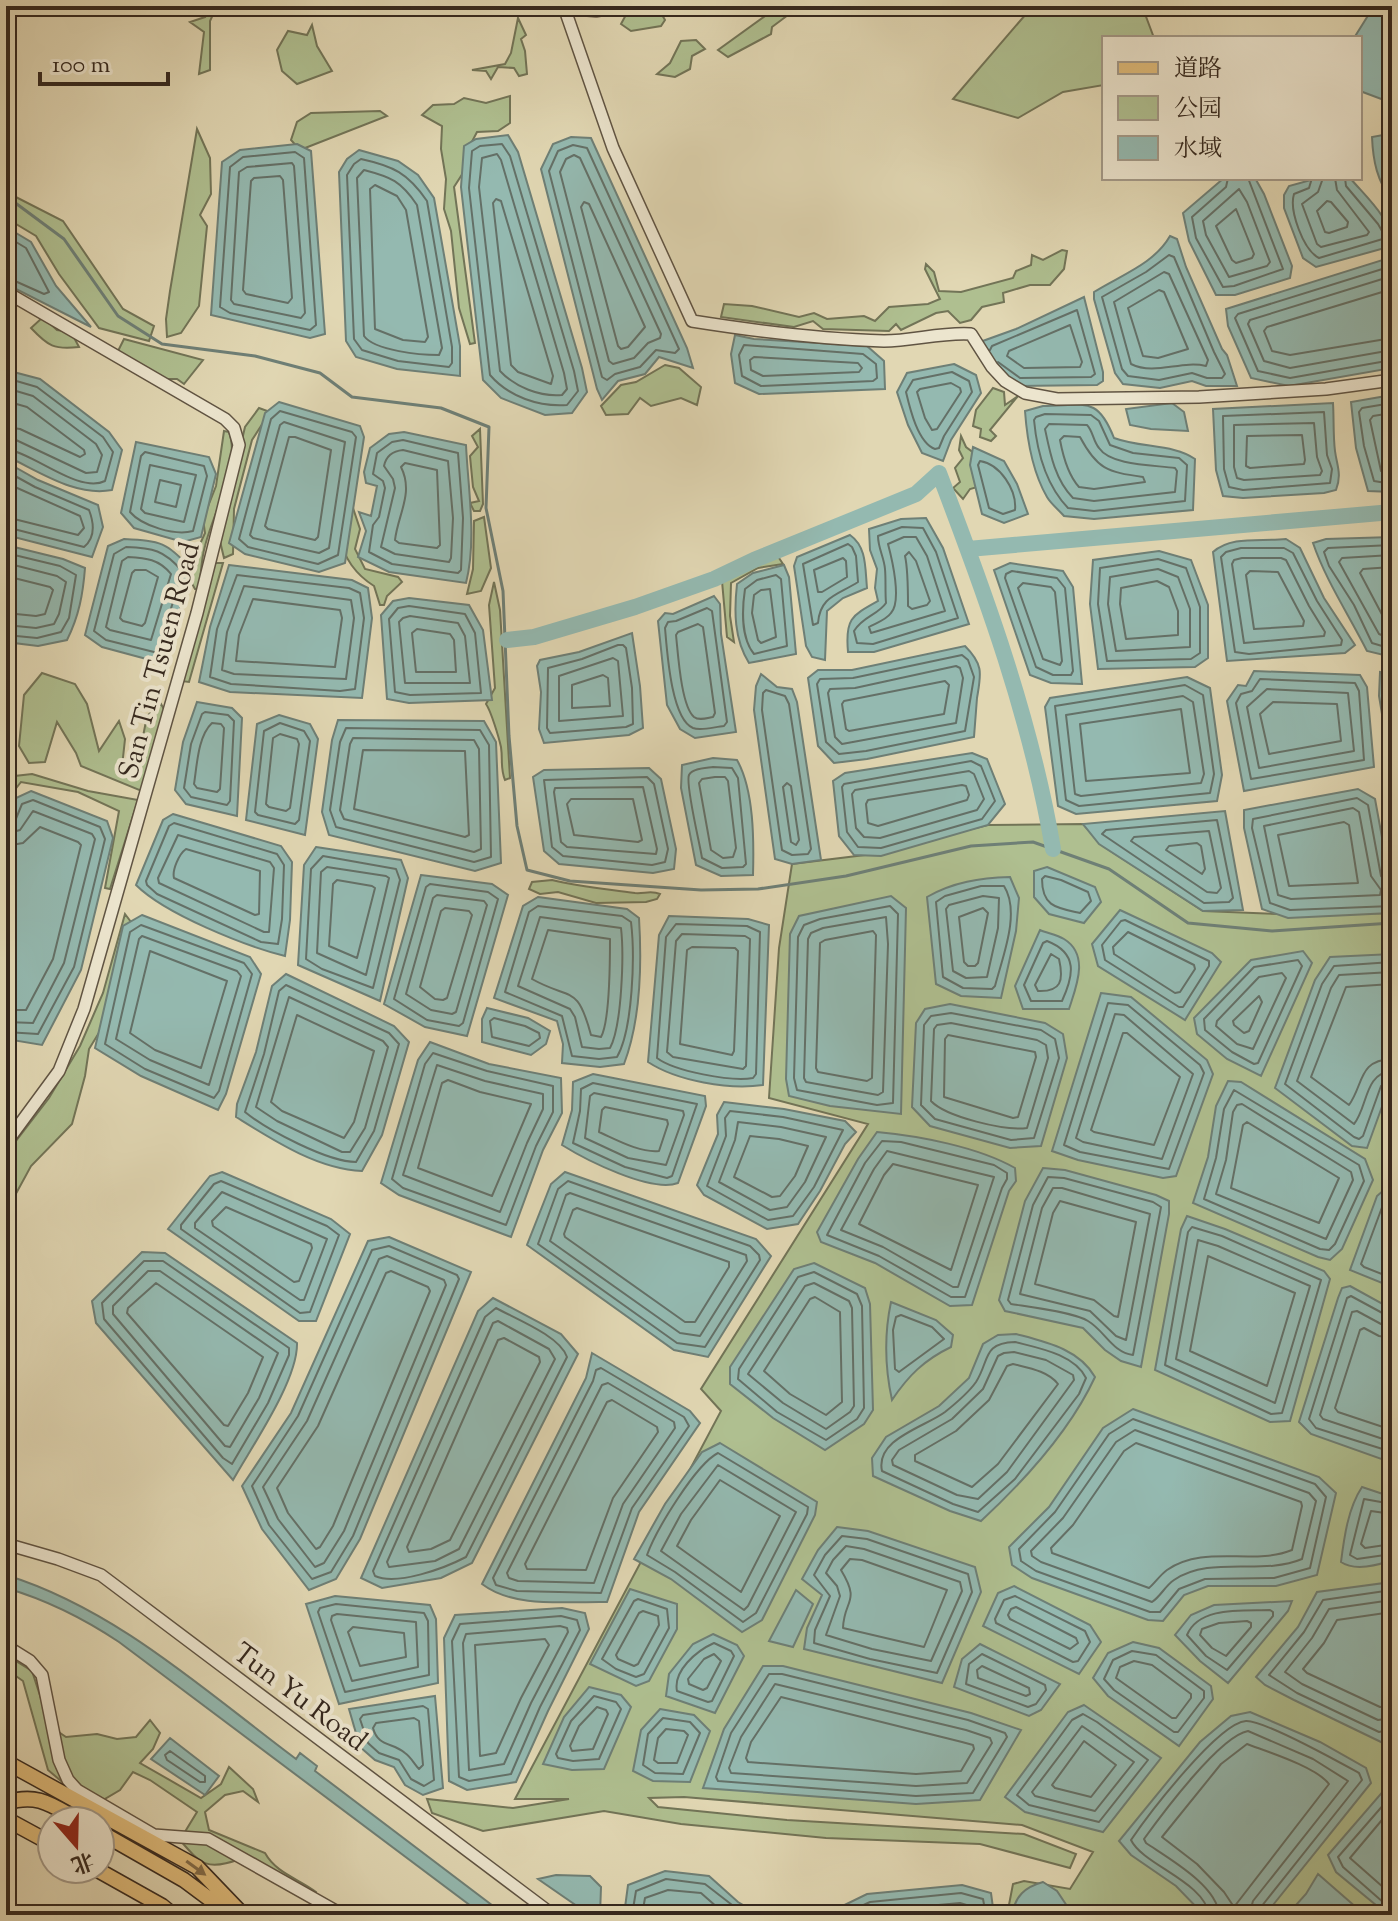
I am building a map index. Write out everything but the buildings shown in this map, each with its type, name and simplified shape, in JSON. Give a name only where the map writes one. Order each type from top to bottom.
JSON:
[{"type":"main road","points":[[544,6],[596,9],[623,6]]},
{"type":"main road","points":[[6,1762],[197,1867],[243,1915]]},
{"type":"main road","points":[[6,1803],[36,1798],[49,1805]]},
{"type":"main road","points":[[6,1819],[36,1835]]},
{"type":"main road","points":[[116,1841],[184,1880],[231,1915]]},
{"type":"main road","points":[[116,1880],[173,1915]]},
{"type":"street","points":[[564,7],[613,148],[692,321],[768,332],[880,341],[933,334],[971,334],[1005,381],[1025,393],[1057,399],[1199,397],[1310,390],[1392,380]]},
{"type":"street","name":"San Tin Tsuen Road","points":[[6,292],[225,419],[234,428],[239,445],[197,613],[84,1009],[59,1071],[6,1143]]},
{"type":"street","name":"Tun Yu Road","points":[[6,1544],[101,1575],[553,1915]]},
{"type":"street","points":[[6,1646],[30,1661],[42,1675],[59,1760],[68,1780],[77,1790],[154,1835],[208,1839],[343,1915]]},
{"type":"green space","points":[[202,6],[217,6],[210,21],[210,70],[199,74],[204,32],[190,22],[205,17]]},
{"type":"green space","points":[[657,6],[665,20],[661,26],[631,31],[621,24],[628,11]]},
{"type":"green space","points":[[779,6],[800,6],[772,27],[771,34],[728,57],[718,50]]},
{"type":"green space","points":[[1046,6],[1142,6],[1153,36],[1102,36],[1102,85],[1063,92],[1018,118],[953,99],[1026,14]]},
{"type":"green space","points":[[518,18],[526,35],[521,39],[527,74],[519,76],[514,68],[498,67],[491,79],[486,71],[472,70],[505,64],[511,53]]},
{"type":"green space","points":[[312,25],[317,46],[332,71],[297,84],[282,71],[277,50],[288,31],[307,35]]},
{"type":"green space","points":[[696,40],[705,49],[692,56],[690,69],[675,77],[657,74],[670,63],[681,41]]},
{"type":"green space","points":[[510,96],[510,123],[498,131],[477,132],[467,151],[470,162],[454,187],[475,343],[470,344],[459,308],[451,231],[444,209],[446,179],[441,149],[442,126],[422,115],[433,105],[454,104],[464,98],[486,103]]},
{"type":"green space","points":[[380,111],[387,116],[300,150],[291,140],[297,122],[311,113]]},
{"type":"green space","points":[[197,129],[210,158],[211,194],[200,215],[207,226],[199,306],[181,333],[167,337],[170,291]]},
{"type":"green space","points":[[6,192],[63,221],[123,309],[154,326],[149,341],[99,328],[59,274],[36,236],[6,218]]},
{"type":"green space","points":[[1062,250],[1067,251],[1064,269],[1050,285],[1030,285],[1003,293],[1004,302],[982,307],[971,320],[960,323],[948,311],[936,313],[901,330],[896,324],[889,331],[823,329],[813,321],[794,327],[721,317],[724,304],[752,306],[799,317],[814,313],[827,319],[864,316],[875,321],[889,307],[928,304],[940,299],[925,269],[926,264],[934,272],[939,291],[961,292],[1013,278],[1016,271],[1031,265],[1032,255],[1043,260]]},
{"type":"green space","points":[[43,317],[57,330],[71,332],[79,347],[57,347],[42,339],[31,328]]},
{"type":"green space","points":[[124,339],[203,360],[184,384],[177,379],[158,379],[116,355]]},
{"type":"green space","points":[[665,365],[679,368],[701,387],[697,405],[681,398],[651,406],[640,398],[628,414],[606,415],[601,406],[621,385],[636,382]]},
{"type":"green space","points":[[993,388],[1004,392],[1005,405],[1018,396],[990,430],[996,436],[991,441],[980,437],[981,429],[973,426],[976,410]]},
{"type":"green space","points":[[259,408],[270,412],[252,440],[234,509],[233,554],[224,558],[219,537],[245,427]]},
{"type":"green space","points":[[480,429],[483,504],[480,511],[474,511],[470,503],[479,501],[473,487],[470,456],[478,447],[472,436]]},
{"type":"green space","points":[[224,431],[229,432],[232,445],[229,473],[205,546],[199,589],[195,589],[191,582],[194,567],[185,551],[196,553],[205,533],[203,519],[216,486]]},
{"type":"green space","points":[[961,436],[966,447],[986,462],[981,486],[970,489],[963,499],[953,488],[960,482],[955,468],[963,458],[959,450]]},
{"type":"green space","points":[[352,505],[360,529],[355,549],[365,569],[398,577],[402,582],[387,596],[384,605],[380,605],[374,586],[362,577],[344,552],[342,533]]},
{"type":"green space","points":[[484,517],[491,568],[481,591],[467,594],[473,569],[474,521]]},
{"type":"green space","points":[[773,549],[783,564],[758,568],[731,583],[730,616],[734,642],[727,637],[722,581],[727,580],[729,575],[743,571],[762,552]]},
{"type":"green space","points":[[213,563],[223,563],[189,682],[181,681]]},
{"type":"green space","points":[[494,582],[500,610],[510,778],[505,780],[500,743],[486,704],[495,688],[489,605]]},
{"type":"green space","points":[[42,673],[75,684],[87,704],[99,751],[119,721],[125,739],[122,767],[137,767],[147,716],[161,704],[165,711],[144,792],[81,766],[57,722],[45,762],[29,763],[19,746],[24,695]]},
{"type":"green space","points":[[32,774],[88,791],[138,800],[110,889],[105,888],[119,811],[78,792],[21,782],[10,796],[6,812],[6,777]]},
{"type":"green space","points":[[1083,824],[1103,846],[1203,911],[1392,913],[1392,1915],[1007,1915],[1013,1884],[1024,1881],[1070,1889],[1093,1852],[1022,1825],[684,1797],[649,1798],[658,1807],[787,1820],[1024,1834],[1076,1854],[1070,1868],[980,1844],[826,1838],[681,1824],[604,1811],[483,1831],[432,1813],[427,1799],[513,1808],[569,1799],[515,1799],[721,1411],[701,1389],[868,1124],[769,1098],[779,948],[792,864],[865,855],[988,825]]},
{"type":"green space","points":[[552,880],[660,894],[657,899],[646,902],[596,903],[558,892],[540,894],[529,889],[532,882]]},
{"type":"green space","points":[[125,914],[137,930],[119,1000],[89,1049],[72,1124],[31,1166],[6,1212],[6,1154],[49,1098],[80,1046],[103,993]]},
{"type":"green space","points":[[6,1655],[32,1671],[50,1726],[66,1737],[97,1734],[117,1739],[136,1737],[150,1720],[160,1733],[153,1749],[140,1763],[201,1798],[221,1784],[229,1767],[253,1789],[258,1802],[243,1791],[225,1795],[205,1812],[209,1830],[265,1853],[281,1871],[316,1892],[313,1901],[240,1859],[220,1865],[200,1860],[180,1840],[197,1812],[133,1772],[120,1790],[103,1800],[81,1786],[67,1786],[48,1770],[23,1681],[6,1669]]},
{"type":"water","points":[[1374,6],[1392,6],[1392,103],[1362,92],[1362,36],[1355,36]]},
{"type":"water","points":[[508,135],[518,152],[582,368],[587,392],[572,413],[545,415],[501,398],[483,380],[461,187],[464,146],[476,139]]},
{"type":"water","points":[[571,137],[591,138],[687,348],[693,368],[659,357],[645,374],[618,381],[602,400],[541,169],[553,144]]},
{"type":"water","points":[[1372,137],[1392,137],[1392,200],[1379,178],[1373,154]]},
{"type":"water","points":[[297,144],[311,151],[325,334],[310,338],[211,315],[222,162],[240,150]]},
{"type":"water","points":[[359,150],[398,161],[418,175],[434,198],[460,346],[460,376],[397,369],[356,357],[346,341],[339,172],[347,159]]},
{"type":"water","points":[[1222,180],[1256,180],[1292,266],[1290,278],[1235,295],[1216,295],[1189,241],[1183,213]]},
{"type":"water","points":[[1311,180],[1352,180],[1383,218],[1392,246],[1316,267],[1303,258],[1284,208],[1284,195],[1289,186]]},
{"type":"water","points":[[6,227],[31,242],[56,286],[91,327],[6,284]]},
{"type":"water","points":[[1170,236],[1177,239],[1186,267],[1227,355],[1237,386],[1206,386],[1192,381],[1160,388],[1123,384],[1115,373],[1094,292],[1146,262]]},
{"type":"water","points":[[1392,257],[1392,368],[1289,386],[1251,378],[1228,326],[1226,309]]},
{"type":"water","points":[[1084,297],[1103,372],[1103,381],[1097,385],[1017,386],[985,363],[980,342]]},
{"type":"water","points":[[735,335],[754,339],[867,346],[884,361],[885,389],[759,394],[735,383],[731,354]]},
{"type":"water","points":[[954,364],[976,375],[981,393],[951,440],[943,461],[922,453],[897,392],[907,373]]},
{"type":"water","points":[[6,370],[40,379],[109,432],[122,450],[112,490],[84,490],[71,486],[6,456]]},
{"type":"water","points":[[1392,395],[1392,492],[1368,491],[1356,448],[1351,402]]},
{"type":"water","points":[[279,402],[360,426],[364,437],[345,563],[319,572],[245,554],[229,543],[265,413]]},
{"type":"water","points":[[1172,403],[1184,412],[1188,431],[1130,425],[1126,409]]},
{"type":"water","points":[[1333,403],[1334,445],[1339,475],[1336,490],[1243,498],[1223,496],[1216,470],[1213,409]]},
{"type":"water","points":[[1043,406],[1088,406],[1102,415],[1114,438],[1167,448],[1195,459],[1193,510],[1094,519],[1064,516],[1042,488],[1029,444],[1025,411]]},
{"type":"water","points":[[404,432],[466,445],[471,549],[466,583],[389,572],[358,557],[366,531],[359,512],[371,516],[377,486],[366,483],[364,472],[370,448],[389,434]]},
{"type":"water","points":[[136,442],[209,457],[216,474],[201,537],[183,542],[134,528],[121,513]]},
{"type":"water","points":[[973,447],[1004,461],[1028,514],[1004,523],[982,514],[970,465]]},
{"type":"water","points":[[6,462],[38,480],[98,505],[103,527],[92,557],[6,535]]},
{"type":"water","points":[[926,518],[943,548],[969,624],[874,652],[848,652],[849,625],[856,615],[878,601],[875,588],[877,569],[870,550],[869,529],[901,519]]},
{"type":"water","points":[[850,535],[862,552],[867,588],[843,598],[827,611],[825,660],[812,657],[806,646],[794,566],[797,557]]},
{"type":"water","points":[[1392,537],[1392,657],[1367,651],[1313,543],[1326,539]]},
{"type":"water","points":[[124,539],[147,541],[169,548],[191,569],[165,664],[102,647],[85,635],[108,546]]},
{"type":"water","points":[[1286,539],[1300,548],[1324,598],[1355,645],[1345,653],[1227,661],[1213,552],[1238,541]]},
{"type":"water","points":[[6,545],[63,559],[85,568],[80,605],[67,640],[38,646],[6,642]]},
{"type":"water","points":[[1159,551],[1191,560],[1208,605],[1208,658],[1195,667],[1098,669],[1090,604],[1093,560]]},
{"type":"water","points":[[1010,563],[1063,571],[1073,587],[1082,684],[1051,683],[1030,675],[994,570]]},
{"type":"water","points":[[229,565],[352,580],[368,588],[372,618],[362,698],[230,692],[199,682],[210,627]]},
{"type":"water","points":[[784,565],[789,577],[796,654],[749,663],[736,625],[737,584],[753,573]]},
{"type":"water","points":[[714,596],[720,604],[721,634],[736,732],[695,738],[680,729],[667,705],[658,621],[665,613],[673,614]]},
{"type":"water","points":[[409,598],[469,605],[483,630],[492,700],[409,703],[387,699],[381,615],[393,601]]},
{"type":"water","points":[[632,633],[643,728],[629,735],[544,743],[539,729],[541,692],[537,666],[540,660],[579,652]]},
{"type":"water","points":[[965,646],[980,670],[974,737],[834,763],[818,746],[808,678],[818,670],[852,670]]},
{"type":"water","points":[[1254,671],[1360,675],[1367,687],[1374,767],[1244,791],[1227,701],[1238,685],[1246,686]]},
{"type":"water","points":[[1380,672],[1392,675],[1392,774],[1379,696]]},
{"type":"water","points":[[761,674],[777,687],[792,689],[797,702],[821,860],[792,864],[775,859],[754,710],[756,686]]},
{"type":"water","points":[[1187,677],[1210,688],[1222,775],[1217,801],[1076,814],[1058,806],[1045,707],[1050,698]]},
{"type":"water","points":[[197,702],[232,708],[242,718],[237,816],[186,804],[175,790],[183,742]]},
{"type":"water","points":[[279,715],[310,724],[318,739],[305,835],[246,820],[257,724]]},
{"type":"water","points":[[338,720],[484,721],[496,742],[501,863],[475,871],[329,835],[322,812],[332,740]]},
{"type":"water","points":[[972,753],[987,759],[1005,804],[988,825],[881,856],[854,855],[839,836],[833,781],[845,773]]},
{"type":"water","points":[[713,758],[737,760],[743,772],[752,816],[753,875],[721,876],[696,865],[681,788],[682,765]]},
{"type":"water","points":[[649,768],[661,779],[676,849],[674,869],[653,873],[559,864],[544,851],[533,777],[544,770]]},
{"type":"water","points":[[1358,789],[1375,799],[1390,881],[1391,913],[1288,918],[1262,909],[1244,828],[1244,810]]},
{"type":"water","points":[[31,791],[107,821],[113,838],[81,970],[42,1045],[6,1039],[6,825],[16,798]]},
{"type":"water","points":[[1225,811],[1243,910],[1203,911],[1099,844],[1083,824]]},
{"type":"water","points":[[173,814],[281,846],[292,862],[285,956],[249,945],[185,918],[136,885],[163,820]]},
{"type":"water","points":[[316,847],[401,860],[408,878],[380,1001],[298,965],[304,865]]},
{"type":"water","points":[[1047,867],[1095,887],[1101,902],[1084,923],[1049,914],[1034,897],[1034,871]]},
{"type":"water","points":[[421,875],[492,884],[508,895],[467,1036],[425,1027],[384,1004]]},
{"type":"water","points":[[1010,877],[1019,898],[1016,931],[1001,998],[961,996],[936,984],[927,897],[967,882]]},
{"type":"water","points":[[891,896],[906,908],[901,1114],[830,1106],[789,1096],[786,1079],[790,934],[799,916]]},
{"type":"water","points":[[538,897],[627,909],[639,918],[639,992],[634,1029],[624,1064],[600,1067],[562,1063],[563,1044],[557,1021],[494,998],[523,906]]},
{"type":"water","points":[[1120,910],[1212,953],[1221,962],[1185,1020],[1098,966],[1092,944]]},
{"type":"water","points":[[142,915],[250,957],[261,974],[226,1094],[218,1110],[141,1076],[95,1048],[123,926]]},
{"type":"water","points":[[669,916],[748,919],[769,925],[763,1085],[735,1086],[688,1079],[648,1062],[659,935]]},
{"type":"water","points":[[1040,930],[1064,939],[1077,954],[1079,972],[1069,1009],[1023,1009],[1015,986]]},
{"type":"water","points":[[1303,951],[1312,963],[1261,1076],[1227,1059],[1197,1034],[1194,1018],[1251,960]]},
{"type":"water","points":[[1392,954],[1392,1079],[1367,1148],[1352,1146],[1275,1088],[1315,980],[1330,957]]},
{"type":"water","points":[[286,974],[394,1026],[409,1042],[382,1135],[362,1171],[312,1159],[236,1117],[237,1104],[256,1052],[272,986]]},
{"type":"water","points":[[1101,993],[1131,997],[1207,1060],[1213,1074],[1176,1176],[1163,1178],[1078,1160],[1052,1151]]},
{"type":"water","points":[[950,1004],[1045,1023],[1063,1034],[1067,1058],[1041,1146],[1010,1148],[930,1126],[912,1107],[916,1023],[925,1009]]},
{"type":"water","points":[[487,1008],[528,1018],[550,1031],[546,1044],[531,1055],[482,1042],[482,1019]]},
{"type":"water","points":[[430,1042],[489,1064],[561,1078],[562,1113],[543,1150],[511,1237],[399,1195],[381,1183],[418,1060]]},
{"type":"water","points":[[593,1074],[705,1096],[706,1106],[678,1183],[666,1185],[636,1179],[586,1159],[562,1145],[572,1110],[573,1082]]},
{"type":"water","points":[[1228,1081],[1241,1082],[1365,1159],[1373,1180],[1342,1249],[1330,1260],[1193,1203],[1208,1157],[1216,1106]]},
{"type":"water","points":[[724,1102],[845,1121],[856,1132],[845,1144],[798,1224],[767,1229],[704,1195],[697,1185],[718,1134],[717,1115]]},
{"type":"water","points":[[877,1132],[948,1144],[984,1154],[1015,1168],[1016,1181],[1009,1191],[972,1305],[950,1306],[875,1263],[821,1242],[817,1232],[858,1159]]},
{"type":"water","points":[[1043,1168],[1065,1170],[1169,1201],[1141,1367],[1121,1361],[1083,1328],[1005,1311],[999,1300],[1025,1201]]},
{"type":"water","points":[[222,1172],[331,1219],[350,1234],[316,1321],[299,1321],[168,1229],[210,1176]]},
{"type":"water","points":[[565,1172],[756,1239],[771,1256],[708,1357],[674,1350],[527,1245],[551,1184]]},
{"type":"water","points":[[1392,1183],[1392,1287],[1350,1270],[1377,1196]]},
{"type":"water","points":[[1187,1216],[1324,1271],[1330,1279],[1290,1421],[1270,1422],[1155,1370],[1181,1229]]},
{"type":"water","points":[[389,1237],[471,1272],[360,1539],[336,1579],[309,1590],[262,1529],[242,1486],[291,1413],[368,1241]]},
{"type":"water","points":[[142,1252],[165,1253],[297,1343],[282,1394],[233,1480],[96,1323],[92,1301]]},
{"type":"water","points":[[814,1263],[865,1288],[870,1304],[873,1410],[864,1424],[825,1450],[773,1418],[730,1384],[730,1367],[794,1269]]},
{"type":"water","points":[[1350,1286],[1392,1309],[1392,1459],[1387,1461],[1311,1434],[1299,1422],[1338,1298],[1342,1288]]},
{"type":"water","points":[[493,1298],[561,1334],[578,1354],[472,1563],[441,1578],[382,1588],[361,1578],[478,1311]]},
{"type":"water","points":[[891,1302],[936,1320],[953,1335],[951,1347],[917,1369],[892,1400],[886,1351]]},
{"type":"water","points":[[1016,1334],[1071,1353],[1095,1377],[1059,1436],[997,1506],[981,1521],[950,1511],[873,1476],[872,1458],[886,1437],[939,1406],[969,1378],[983,1344],[998,1335]]},
{"type":"water","points":[[592,1353],[690,1411],[700,1423],[639,1512],[607,1602],[542,1602],[495,1592],[482,1584],[586,1378]]},
{"type":"water","points":[[1133,1409],[1319,1477],[1336,1493],[1317,1575],[1276,1586],[1208,1586],[1184,1595],[1163,1621],[1148,1620],[1032,1578],[1012,1565],[1009,1547],[1049,1507],[1103,1428]]},
{"type":"water","points":[[720,1443],[817,1502],[815,1515],[762,1620],[742,1632],[671,1579],[634,1559],[665,1504],[702,1452]]},
{"type":"water","points":[[1362,1487],[1392,1497],[1392,1559],[1359,1567],[1341,1562],[1350,1514]]},
{"type":"water","points":[[837,1527],[868,1531],[975,1567],[981,1592],[942,1683],[804,1649],[807,1628],[822,1595],[802,1579],[818,1550]]},
{"type":"water","points":[[6,1575],[85,1609],[158,1654],[296,1759],[300,1753],[317,1766],[315,1771],[505,1915],[483,1915],[119,1642],[64,1610],[6,1588]]},
{"type":"water","points":[[1392,1582],[1392,1735],[1381,1742],[1265,1685],[1256,1677],[1298,1627],[1317,1592]]},
{"type":"water","points":[[1014,1586],[1090,1625],[1101,1642],[1079,1674],[983,1626],[998,1593]]},
{"type":"water","points":[[630,1589],[677,1604],[677,1629],[649,1681],[636,1686],[590,1664]]},
{"type":"water","points":[[796,1590],[813,1604],[793,1647],[769,1641]]},
{"type":"water","points":[[335,1596],[430,1605],[436,1619],[438,1683],[339,1704],[306,1604]]},
{"type":"water","points":[[1292,1601],[1288,1611],[1228,1683],[1200,1661],[1175,1635],[1191,1615],[1214,1605]]},
{"type":"water","points":[[562,1608],[585,1613],[589,1629],[516,1782],[467,1790],[449,1781],[444,1638],[455,1615]]},
{"type":"water","points":[[713,1634],[737,1645],[744,1656],[715,1713],[666,1696],[669,1674],[693,1644]]},
{"type":"water","points":[[1133,1642],[1159,1648],[1211,1686],[1213,1699],[1179,1746],[1108,1696],[1093,1678],[1108,1653]]},
{"type":"water","points":[[980,1644],[1060,1684],[1041,1710],[1029,1716],[954,1687],[962,1659]]},
{"type":"water","points":[[763,1666],[783,1666],[971,1713],[1021,1730],[980,1800],[916,1804],[703,1788],[724,1729]]},
{"type":"water","points":[[589,1687],[621,1695],[631,1707],[604,1769],[572,1770],[543,1764],[564,1717]]},
{"type":"water","points":[[435,1696],[443,1788],[423,1795],[405,1785],[394,1767],[375,1760],[360,1747],[349,1709]]},
{"type":"water","points":[[1084,1705],[1161,1758],[1103,1832],[1025,1812],[1005,1797],[1068,1712]]},
{"type":"water","points":[[660,1709],[694,1715],[710,1731],[690,1782],[653,1781],[633,1771],[641,1730]]},
{"type":"water","points":[[1250,1712],[1320,1742],[1366,1768],[1371,1783],[1265,1915],[1204,1915],[1176,1886],[1131,1855],[1119,1841],[1200,1742],[1231,1716]]},
{"type":"water","points":[[170,1738],[219,1776],[205,1795],[151,1759]]},
{"type":"water","points":[[1392,1786],[1392,1915],[1388,1915],[1336,1872],[1328,1855],[1385,1789]]},
{"type":"water","points":[[665,1871],[709,1876],[738,1902],[760,1915],[624,1915],[628,1885]]},
{"type":"water","points":[[1318,1874],[1365,1915],[1287,1915],[1306,1894]]},
{"type":"water","points":[[556,1875],[590,1876],[601,1887],[600,1915],[590,1915],[538,1879]]},
{"type":"water","points":[[1043,1882],[1057,1891],[1073,1915],[1012,1915],[1022,1893]]},
{"type":"water","points":[[962,1885],[991,1893],[994,1915],[824,1915],[867,1894]]},
{"type":"waterway","points":[[6,196],[64,239],[118,316],[162,344],[255,356],[320,373],[352,397],[441,408],[489,427],[486,508],[503,591],[509,736],[517,826],[527,870],[570,881],[701,890],[758,889],[846,876],[971,846],[1033,842],[1109,869],[1188,923],[1272,931],[1392,923]]},
{"type":"waterway","points":[[507,640],[534,637],[635,607],[714,579],[916,494],[939,473],[974,565],[1020,705],[1053,849]]},
{"type":"waterway","points":[[968,549],[1392,512]]}]
